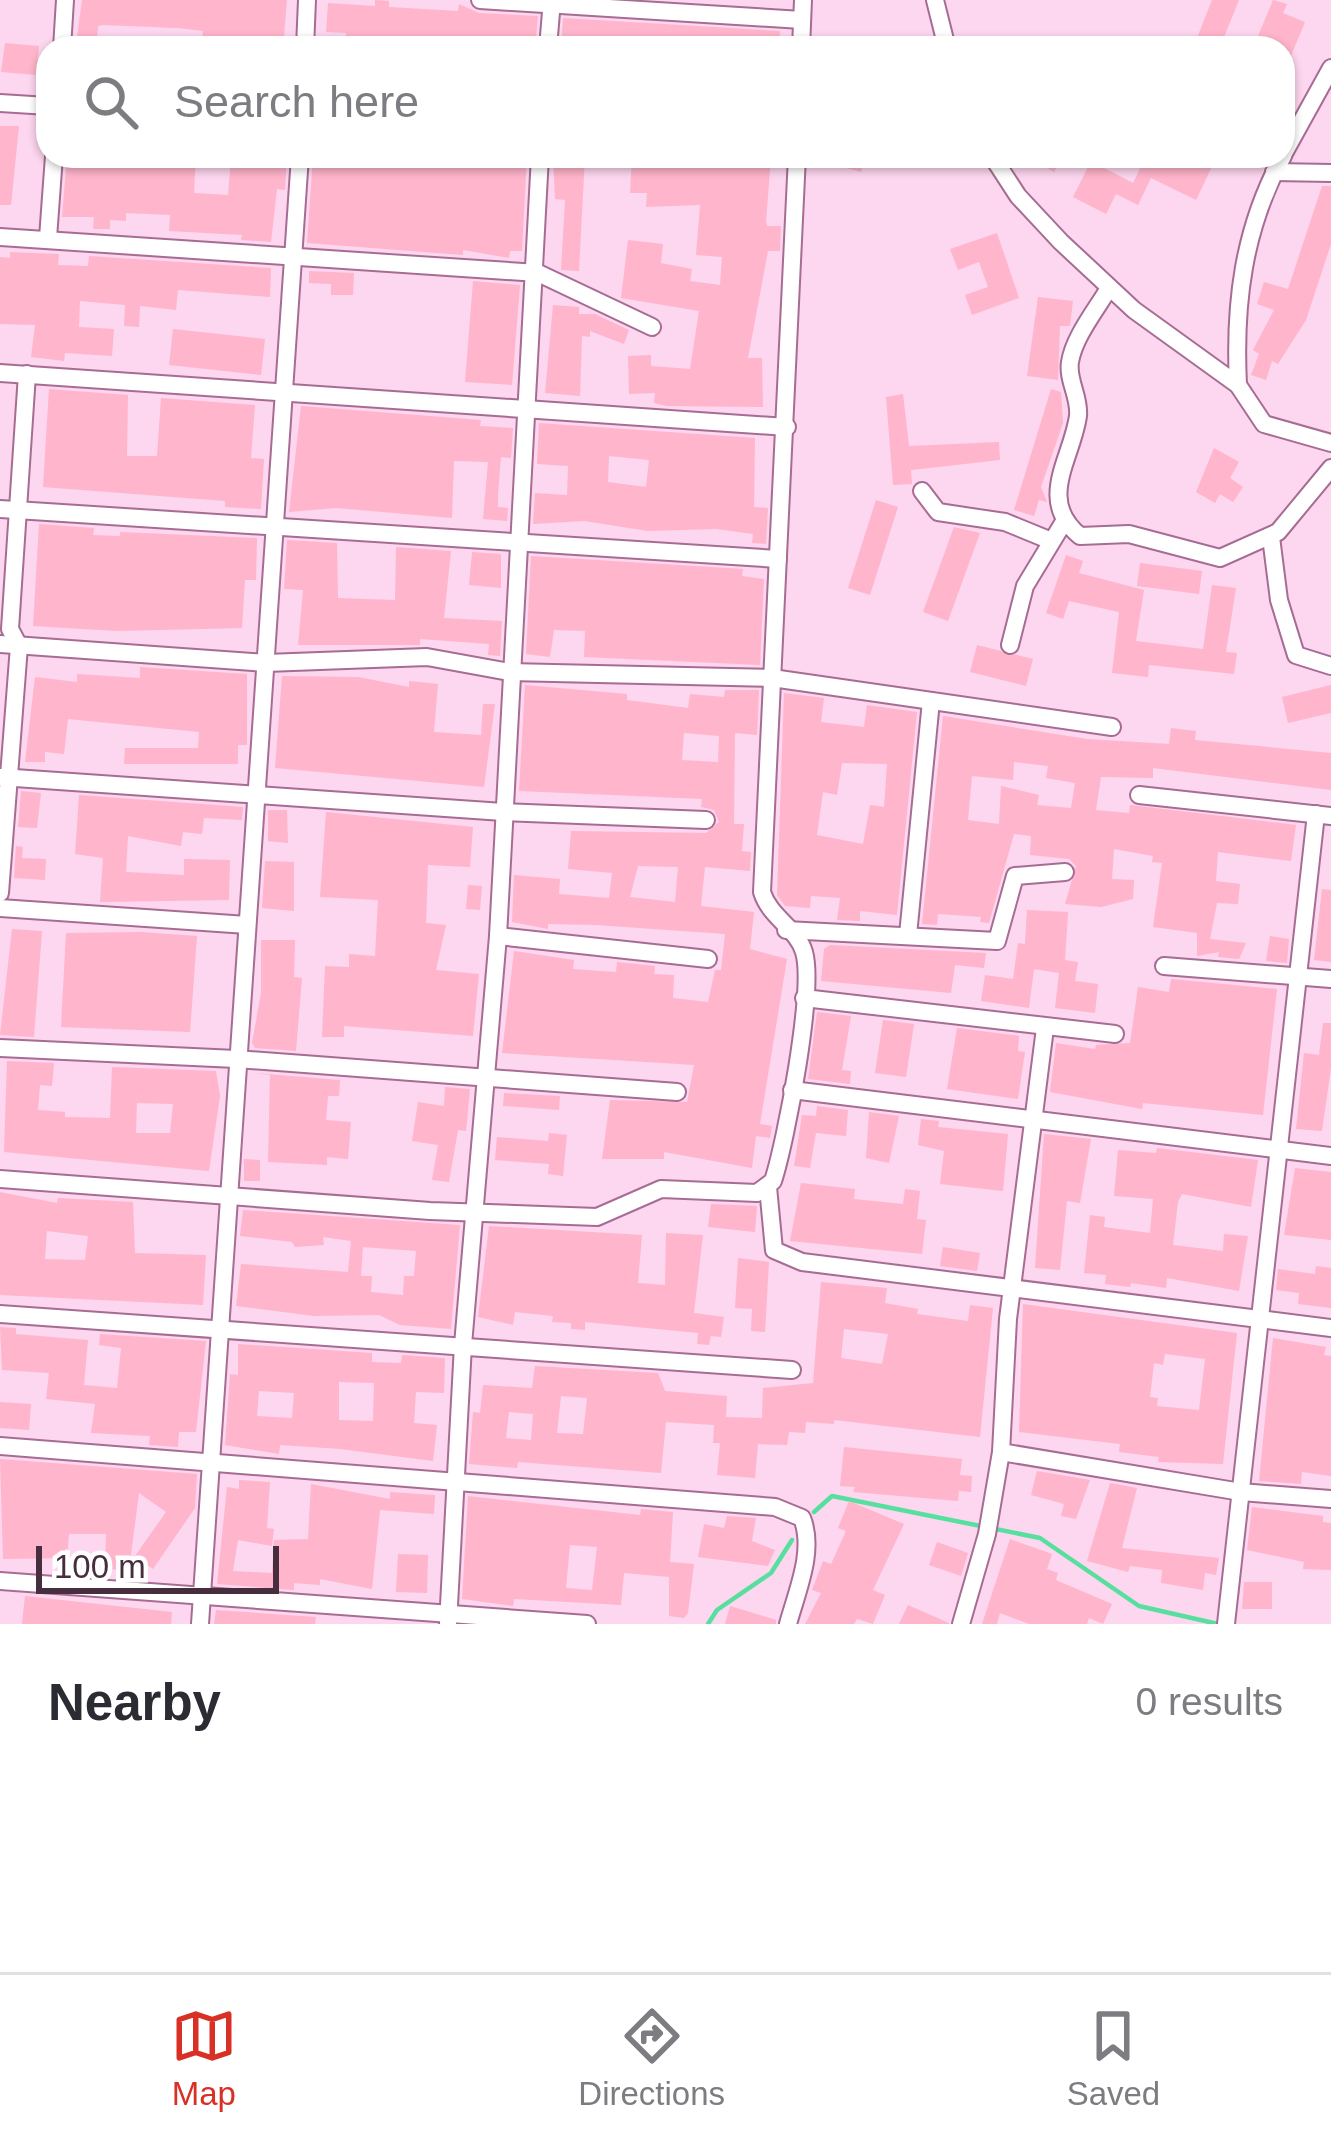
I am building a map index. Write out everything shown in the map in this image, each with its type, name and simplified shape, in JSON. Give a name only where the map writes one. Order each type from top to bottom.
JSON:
[{"type":"street","points":[[63,36],[65,0]]},
{"type":"street","points":[[306,36],[308,0]]},
{"type":"street","points":[[480,0],[802,20]]},
{"type":"street","points":[[801,36],[803,0]]},
{"type":"street","points":[[934,0],[944,36]]},
{"type":"street","points":[[549,36],[552,2]]},
{"type":"street","points":[[1295,134],[1331,68]]},
{"type":"street","points":[[0,103],[36,105]]},
{"type":"street","points":[[1295,165],[1331,173]]},
{"type":"street","points":[[48,238],[53,168]]},
{"type":"street","points":[[200,1624],[299,168]]},
{"type":"street","points":[[448,1620],[464,1346],[498,936],[524,410],[538,273],[540,168]]},
{"type":"street","points":[[797,168],[762,892],[767,909],[804,952],[804,998],[778,1166],[768,1187],[774,1250],[782,1256],[1331,1328]]},
{"type":"street","points":[[1000,168],[1018,196],[1109,288],[1169,338],[1238,385],[1264,424],[1331,443]]},
{"type":"street","points":[[1238,385],[1236,292],[1278,168]]},
{"type":"street","points":[[0,237],[538,273],[652,327]]},
{"type":"street","points":[[1109,288],[1070,361],[1078,417],[1057,482],[1065,520],[1080,536],[1129,534],[1220,558],[1270,538],[1331,468]]},
{"type":"street","points":[[0,373],[787,427]]},
{"type":"street","points":[[0,893],[4,777],[20,646],[10,628],[27,374]]},
{"type":"street","points":[[922,490],[938,512],[1005,522],[1049,540]]},
{"type":"street","points":[[0,509],[778,559]]},
{"type":"street","points":[[1010,645],[1025,586],[1065,520]]},
{"type":"street","points":[[1270,538],[1288,639],[1296,655],[1331,666]]},
{"type":"street","points":[[0,644],[266,663],[427,657],[509,672],[772,678],[1112,727]]},
{"type":"street","points":[[908,935],[931,701]]},
{"type":"street","points":[[4,777],[503,812],[706,820]]},
{"type":"street","points":[[1138,795],[1323,815],[1278,1150],[1226,1618]]},
{"type":"street","points":[[787,930],[997,940],[1015,876],[1066,872]]},
{"type":"street","points":[[0,908],[247,925]]},
{"type":"street","points":[[498,936],[707,959]]},
{"type":"street","points":[[1164,966],[1331,980]]},
{"type":"street","points":[[804,998],[1114,1034]]},
{"type":"street","points":[[961,1624],[987,1534],[1001,1452],[1012,1288],[1045,1028]]},
{"type":"street","points":[[0,1048],[236,1059],[677,1092]]},
{"type":"street","points":[[792,1090],[1331,1156]]},
{"type":"street","points":[[0,1179],[474,1213],[597,1217],[662,1189],[757,1193],[768,1187]]},
{"type":"street","points":[[0,1314],[792,1370]]},
{"type":"street","points":[[0,1447],[455,1480],[793,1512],[807,1531],[806,1558],[788,1624]]},
{"type":"street","points":[[1001,1452],[1241,1492],[1331,1498]]},
{"type":"street","points":[[0,1581],[448,1620],[587,1624]]},
{"type":"building","points":[[82,0],[287,0],[284,36],[202,36],[203,31],[177,28],[103,25],[98,26],[97,36],[77,36]]},
{"type":"building","points":[[375,0],[389,1],[389,7],[458,11],[459,4],[479,13],[538,16],[536,36],[346,36],[326,32],[328,3],[375,6]]},
{"type":"building","points":[[1212,0],[1239,0],[1224,36],[1198,36]]},
{"type":"building","points":[[1273,0],[1287,4],[1283,13],[1305,22],[1295,46],[1295,36],[1258,36]]},
{"type":"building","points":[[563,18],[780,31],[780,36],[562,36]]},
{"type":"building","points":[[5,43],[36,46],[36,75],[1,72]]},
{"type":"building","points":[[0,126],[19,126],[11,205],[0,205]]},
{"type":"building","points":[[66,168],[195,168],[194,193],[228,195],[230,168],[286,168],[285,190],[277,189],[271,242],[241,240],[242,235],[169,231],[170,215],[126,213],[126,221],[110,220],[110,229],[93,229],[94,217],[62,217]]},
{"type":"building","points":[[312,168],[526,168],[522,251],[510,251],[509,258],[463,250],[463,255],[307,243]]},
{"type":"building","points":[[554,168],[584,168],[579,271],[561,270],[565,200],[555,199]]},
{"type":"building","points":[[631,168],[770,168],[766,221],[767,226],[781,226],[780,251],[768,251],[748,358],[762,358],[763,407],[667,406],[654,403],[655,393],[629,394],[628,356],[651,355],[651,366],[690,369],[699,311],[621,298],[628,240],[663,244],[661,263],[692,269],[690,281],[720,285],[722,257],[696,255],[700,205],[646,207],[647,193],[630,193]]},
{"type":"building","points":[[1088,168],[1104,168],[1133,183],[1140,168],[1211,168],[1196,200],[1151,178],[1138,205],[1116,194],[1106,214],[1073,197]]},
{"type":"building","points":[[1322,186],[1331,186],[1331,244],[1306,320],[1278,364],[1272,361],[1266,380],[1251,375],[1259,354],[1253,350],[1274,310],[1257,304],[1264,282],[1288,289]]},
{"type":"building","points":[[997,233],[1019,298],[972,315],[965,295],[988,287],[979,262],[958,270],[950,249]]},
{"type":"building","points":[[10,252],[59,254],[58,265],[88,266],[89,256],[271,268],[270,297],[178,290],[176,310],[140,306],[139,327],[124,326],[125,305],[80,301],[79,327],[114,329],[112,356],[65,353],[64,361],[31,357],[35,325],[0,324],[0,257],[10,258]]},
{"type":"building","points":[[309,271],[354,273],[353,295],[331,295],[331,284],[309,283]]},
{"type":"building","points":[[473,281],[520,285],[512,385],[465,382]]},
{"type":"building","points":[[1038,297],[1073,301],[1070,326],[1060,326],[1058,380],[1027,376]]},
{"type":"building","points":[[553,305],[579,307],[579,314],[595,314],[629,330],[624,344],[590,331],[590,337],[582,336],[580,396],[545,393]]},
{"type":"building","points":[[173,329],[265,339],[261,375],[169,365]]},
{"type":"building","points":[[49,389],[128,395],[127,456],[157,456],[161,398],[255,405],[251,458],[264,459],[261,509],[225,507],[225,501],[43,487]]},
{"type":"building","points":[[1051,389],[1061,392],[1063,423],[1041,487],[1047,502],[1039,500],[1034,516],[1014,510]]},
{"type":"building","points":[[903,394],[909,446],[999,442],[1000,460],[911,470],[912,484],[893,485],[886,397]]},
{"type":"building","points":[[301,406],[481,420],[480,426],[513,428],[511,458],[501,457],[498,494],[498,507],[508,508],[507,521],[483,519],[488,462],[454,461],[452,518],[336,508],[289,512]]},
{"type":"building","points":[[539,423],[755,438],[754,507],[768,508],[766,544],[752,543],[753,534],[716,529],[648,531],[584,521],[533,524],[535,493],[567,495],[568,466],[537,464]],"holes":[[[609,456],[649,460],[646,487],[608,482]]]},
{"type":"building","points":[[1214,448],[1239,462],[1230,478],[1243,487],[1233,502],[1220,494],[1215,503],[1196,492]]},
{"type":"building","points":[[876,500],[898,507],[870,595],[848,588]]},
{"type":"building","points":[[39,524],[94,528],[93,535],[257,538],[256,580],[245,580],[242,628],[117,631],[33,626]]},
{"type":"building","points":[[954,527],[980,533],[948,621],[923,612]]},
{"type":"building","points":[[287,540],[337,543],[338,598],[395,600],[396,547],[451,551],[444,618],[502,621],[500,656],[488,655],[489,644],[420,639],[420,645],[298,645],[303,590],[284,589]]},
{"type":"building","points":[[472,552],[501,554],[501,588],[469,585]]},
{"type":"building","points":[[1066,555],[1083,561],[1079,573],[1144,590],[1136,641],[1203,649],[1212,585],[1236,588],[1226,652],[1237,653],[1234,674],[1149,665],[1148,677],[1112,673],[1119,612],[1069,601],[1063,619],[1046,613]]},
{"type":"building","points":[[531,556],[743,569],[742,576],[764,579],[760,665],[584,657],[585,631],[554,630],[550,657],[526,654]]},
{"type":"building","points":[[1140,563],[1202,571],[1199,594],[1137,586]]},
{"type":"building","points":[[977,645],[1033,659],[1026,686],[970,672]]},
{"type":"building","points":[[140,667],[247,674],[247,745],[238,745],[238,764],[124,764],[125,748],[198,748],[199,732],[68,719],[64,754],[45,752],[45,762],[25,762],[35,677],[77,682],[77,674],[140,678]]},
{"type":"building","points":[[282,676],[358,677],[409,687],[409,681],[438,684],[434,732],[481,735],[483,704],[495,704],[484,787],[275,768]]},
{"type":"building","points":[[525,685],[627,694],[627,700],[688,708],[690,694],[724,697],[725,690],[759,690],[757,735],[735,733],[734,824],[744,824],[742,851],[751,852],[750,871],[705,867],[701,906],[754,912],[750,949],[787,959],[760,1124],[772,1126],[770,1138],[756,1136],[752,1168],[664,1152],[664,1159],[602,1159],[610,1100],[687,1102],[694,1065],[502,1053],[514,951],[574,960],[573,969],[616,972],[617,962],[655,966],[654,974],[674,975],[673,998],[708,1002],[715,970],[721,970],[725,934],[596,925],[548,924],[548,929],[512,922],[514,875],[560,879],[559,894],[609,898],[612,873],[568,869],[571,831],[706,833],[719,822],[714,810],[701,807],[702,799],[519,791]],"holes":[[[684,733],[719,736],[718,762],[682,760]],[[638,866],[678,867],[675,902],[630,897]]]},
{"type":"building","points":[[1331,685],[1331,713],[1288,723],[1282,697]]},
{"type":"building","points":[[784,693],[824,698],[821,722],[864,727],[867,705],[917,712],[897,915],[860,911],[860,921],[837,920],[840,898],[811,896],[810,908],[785,906],[777,895]],"holes":[[[842,763],[887,764],[884,807],[870,805],[863,844],[817,835],[823,792],[837,795]]]},
{"type":"building","points":[[943,716],[1087,739],[1169,744],[1171,728],[1196,731],[1195,740],[1331,753],[1331,790],[1153,768],[1153,778],[1101,777],[1096,810],[1129,813],[1130,805],[1296,825],[1291,861],[1218,852],[1216,881],[1240,884],[1238,904],[1217,903],[1210,939],[1246,943],[1239,959],[1218,957],[1219,952],[1197,956],[1197,933],[1153,927],[1162,863],[1152,862],[1153,856],[1114,849],[1112,879],[1134,880],[1133,899],[1101,907],[1065,904],[1076,866],[1069,859],[1030,855],[1031,836],[1014,834],[989,923],[980,922],[981,917],[938,914],[937,925],[922,924]],"holes":[[[1014,762],[1048,766],[1046,778],[1075,783],[1071,808],[1037,805],[1039,795],[1001,786],[999,824],[968,820],[972,776],[1013,780]]]},
{"type":"building","points":[[21,791],[41,793],[37,828],[18,827]]},
{"type":"building","points":[[79,795],[243,807],[242,820],[204,818],[202,834],[183,832],[181,846],[128,836],[126,872],[184,875],[184,859],[230,860],[229,900],[100,902],[103,858],[75,854]]},
{"type":"building","points":[[268,810],[287,810],[288,843],[268,841]]},
{"type":"building","points":[[326,812],[473,827],[470,867],[428,865],[426,923],[446,925],[436,970],[479,974],[473,1036],[344,1026],[344,1037],[322,1037],[325,966],[349,967],[349,954],[375,956],[378,900],[320,897]]},
{"type":"building","points":[[16,846],[23,847],[22,858],[46,859],[45,880],[14,878]]},
{"type":"building","points":[[265,861],[294,862],[294,911],[262,908]]},
{"type":"building","points":[[468,885],[482,886],[480,910],[466,909]]},
{"type":"building","points":[[1322,889],[1331,890],[1331,962],[1314,960]]},
{"type":"building","points":[[1027,910],[1068,912],[1065,960],[1078,962],[1075,981],[1098,984],[1095,1013],[1055,1008],[1059,973],[1034,969],[1029,1008],[981,1001],[985,975],[1013,979],[1018,943],[1025,944]]},
{"type":"building","points":[[12,929],[42,931],[34,1037],[0,1035]]},
{"type":"building","points":[[66,933],[197,936],[190,1032],[61,1027]]},
{"type":"building","points":[[1270,936],[1289,939],[1287,963],[1266,961]]},
{"type":"building","points":[[261,940],[295,940],[294,977],[302,978],[296,1051],[255,1048],[252,1043],[261,993]]},
{"type":"building","points":[[830,945],[986,953],[984,968],[955,965],[951,993],[821,981],[824,949]]},
{"type":"building","points":[[1171,979],[1277,989],[1263,1115],[1143,1103],[1142,1109],[1050,1092],[1056,1043],[1095,1049],[1096,1045],[1130,1043],[1138,987],[1169,992]]},
{"type":"building","points":[[817,1012],[851,1016],[842,1070],[851,1071],[850,1084],[808,1079]]},
{"type":"building","points":[[883,1020],[914,1024],[906,1077],[875,1073]]},
{"type":"building","points":[[1323,1023],[1331,1023],[1331,1068],[1322,1131],[1296,1129],[1304,1053],[1319,1055]]},
{"type":"building","points":[[957,1028],[1019,1036],[1018,1051],[1025,1052],[1018,1099],[947,1089]]},
{"type":"building","points":[[7,1061],[54,1063],[52,1086],[40,1085],[38,1110],[65,1112],[65,1117],[110,1118],[112,1067],[216,1071],[220,1096],[209,1171],[4,1152]],"holes":[[[137,1103],[173,1104],[170,1133],[136,1133]]]},
{"type":"building","points":[[253,1073],[340,1080],[339,1096],[328,1096],[326,1120],[351,1122],[348,1159],[327,1157],[327,1165],[268,1162],[270,1075]]},
{"type":"building","points":[[445,1087],[470,1089],[466,1131],[458,1130],[449,1182],[432,1180],[438,1145],[412,1141],[418,1102],[444,1106]]},
{"type":"building","points":[[504,1093],[560,1096],[559,1110],[503,1106]]},
{"type":"building","points":[[817,1106],[848,1110],[846,1136],[816,1133],[810,1168],[794,1166],[802,1115],[816,1116]]},
{"type":"building","points":[[869,1112],[899,1116],[889,1163],[866,1158]]},
{"type":"building","points":[[921,1119],[939,1121],[938,1127],[1008,1134],[1003,1191],[940,1184],[944,1151],[918,1145]]},
{"type":"building","points":[[549,1133],[567,1135],[563,1176],[548,1174],[549,1164],[495,1160],[497,1137],[548,1141]]},
{"type":"building","points":[[1044,1134],[1091,1139],[1080,1203],[1067,1201],[1060,1270],[1035,1268]]},
{"type":"building","points":[[1157,1148],[1258,1160],[1251,1207],[1182,1194],[1178,1202],[1173,1245],[1223,1251],[1224,1234],[1248,1236],[1239,1291],[1167,1278],[1166,1288],[1131,1283],[1130,1287],[1105,1284],[1106,1275],[1084,1273],[1090,1215],[1105,1217],[1104,1227],[1150,1233],[1153,1199],[1114,1196],[1118,1150],[1156,1153]]},
{"type":"building","points":[[244,1159],[260,1160],[260,1181],[244,1181]]},
{"type":"building","points":[[1295,1168],[1331,1172],[1331,1240],[1284,1235]]},
{"type":"building","points":[[801,1183],[855,1189],[854,1199],[903,1204],[905,1189],[920,1191],[917,1219],[926,1220],[922,1254],[790,1241]]},
{"type":"building","points":[[0,1192],[57,1203],[58,1198],[133,1202],[135,1253],[206,1255],[203,1305],[0,1295]],"holes":[[[47,1231],[88,1236],[85,1260],[45,1259]]]},
{"type":"building","points":[[711,1204],[757,1206],[755,1232],[708,1227]]},
{"type":"building","points":[[243,1210],[460,1225],[451,1329],[400,1325],[379,1315],[314,1316],[236,1306],[241,1264],[348,1272],[351,1241],[323,1237],[324,1245],[295,1247],[292,1242],[240,1236]],"holes":[[[363,1247],[416,1251],[414,1276],[404,1276],[403,1295],[371,1292],[372,1276],[361,1276]]]},
{"type":"building","points":[[489,1226],[642,1235],[638,1283],[665,1285],[666,1233],[703,1235],[694,1313],[724,1317],[721,1337],[711,1336],[709,1345],[697,1344],[698,1333],[585,1322],[585,1330],[571,1329],[571,1323],[552,1322],[553,1316],[515,1312],[513,1325],[478,1317]]},
{"type":"building","points":[[943,1247],[980,1253],[977,1271],[940,1266]]},
{"type":"building","points":[[738,1258],[769,1262],[765,1332],[751,1331],[752,1309],[735,1308]]},
{"type":"building","points":[[1316,1266],[1331,1268],[1331,1308],[1298,1304],[1299,1293],[1276,1290],[1278,1269],[1315,1274]]},
{"type":"building","points":[[821,1282],[887,1288],[885,1303],[918,1309],[917,1314],[968,1321],[970,1305],[993,1308],[980,1437],[834,1420],[834,1424],[806,1422],[805,1433],[789,1432],[787,1445],[758,1444],[755,1478],[717,1475],[720,1443],[713,1443],[714,1425],[666,1422],[661,1473],[518,1462],[517,1468],[469,1464],[473,1412],[480,1413],[483,1385],[532,1388],[535,1366],[658,1373],[665,1391],[727,1396],[726,1417],[762,1418],[763,1388],[813,1383]],"holes":[[[844,1329],[888,1334],[882,1364],[841,1358]],[[561,1396],[587,1398],[583,1434],[557,1433]],[[509,1412],[533,1414],[531,1440],[506,1438]]]},
{"type":"building","points":[[1023,1304],[1237,1333],[1223,1464],[1158,1462],[1159,1457],[1119,1452],[1120,1444],[1019,1432]],"holes":[[[1165,1354],[1205,1359],[1199,1410],[1157,1406],[1158,1398],[1150,1397],[1154,1363],[1163,1365]]]},
{"type":"building","points":[[0,1327],[16,1328],[16,1334],[88,1340],[84,1385],[117,1388],[121,1348],[99,1345],[100,1334],[206,1341],[196,1432],[179,1432],[178,1447],[149,1445],[150,1436],[91,1433],[95,1404],[46,1399],[49,1373],[2,1370]]},
{"type":"building","points":[[1273,1338],[1326,1347],[1324,1355],[1331,1356],[1331,1476],[1302,1472],[1301,1484],[1259,1481]]},
{"type":"building","points":[[238,1344],[372,1353],[372,1362],[401,1363],[402,1355],[445,1358],[444,1393],[416,1392],[414,1423],[437,1425],[433,1461],[280,1445],[279,1454],[225,1445],[230,1374],[238,1375]],"holes":[[[339,1382],[374,1383],[373,1421],[339,1420]],[[259,1391],[294,1393],[292,1418],[257,1416]]]},
{"type":"building","points":[[0,1402],[31,1404],[29,1430],[0,1428]]},
{"type":"building","points":[[844,1447],[962,1459],[960,1475],[972,1476],[971,1492],[959,1491],[958,1501],[853,1492],[855,1487],[840,1486]]},
{"type":"building","points":[[0,1459],[197,1474],[195,1508],[153,1569],[135,1556],[166,1512],[139,1493],[129,1570],[105,1569],[106,1534],[69,1534],[67,1558],[3,1559]]},
{"type":"building","points":[[1037,1471],[1090,1480],[1076,1519],[1061,1516],[1064,1504],[1031,1495]]},
{"type":"building","points":[[239,1480],[270,1482],[267,1528],[274,1529],[272,1546],[238,1540],[233,1571],[272,1573],[274,1540],[308,1539],[311,1484],[390,1499],[390,1492],[435,1495],[434,1514],[380,1510],[372,1589],[320,1579],[320,1585],[294,1583],[294,1590],[217,1584],[227,1487],[239,1489]]},
{"type":"building","points":[[1110,1483],[1137,1488],[1122,1548],[1219,1558],[1216,1575],[1205,1573],[1203,1590],[1161,1583],[1162,1570],[1130,1566],[1128,1572],[1087,1561]]},
{"type":"building","points":[[468,1496],[640,1515],[641,1509],[673,1512],[670,1562],[694,1564],[684,1618],[669,1616],[669,1577],[624,1573],[621,1605],[514,1599],[513,1606],[462,1599]],"holes":[[[570,1545],[597,1547],[592,1590],[566,1588]]]},
{"type":"building","points":[[849,1501],[904,1524],[873,1590],[885,1595],[873,1624],[857,1619],[854,1624],[805,1624],[821,1593],[812,1590],[823,1561],[831,1564],[846,1531],[838,1528]]},
{"type":"building","points":[[1252,1507],[1323,1516],[1323,1522],[1331,1523],[1331,1570],[1303,1569],[1304,1562],[1247,1550]]},
{"type":"building","points":[[727,1516],[756,1518],[752,1541],[775,1550],[768,1566],[698,1557],[704,1524],[724,1528]]},
{"type":"building","points":[[1010,1539],[1052,1554],[1047,1569],[1058,1573],[1056,1580],[1112,1604],[1103,1624],[1089,1618],[1087,1624],[1029,1624],[1000,1613],[997,1624],[982,1624]]},
{"type":"building","points":[[937,1542],[968,1553],[961,1576],[929,1565]]},
{"type":"building","points":[[398,1554],[428,1555],[427,1593],[396,1592]]},
{"type":"building","points":[[1244,1582],[1272,1582],[1272,1609],[1242,1609]]},
{"type":"building","points":[[25,1596],[172,1612],[171,1624],[22,1624]]},
{"type":"building","points":[[908,1605],[949,1623],[949,1624],[899,1624]]},
{"type":"building","points":[[730,1606],[776,1620],[776,1624],[725,1624]]},
{"type":"building","points":[[216,1610],[316,1617],[315,1624],[214,1624]]},
{"type":"waterway","points":[[814,1512],[832,1496],[1040,1538],[1139,1606],[1218,1624]]},
{"type":"waterway","points":[[708,1624],[717,1610],[771,1573],[792,1540]]}]
